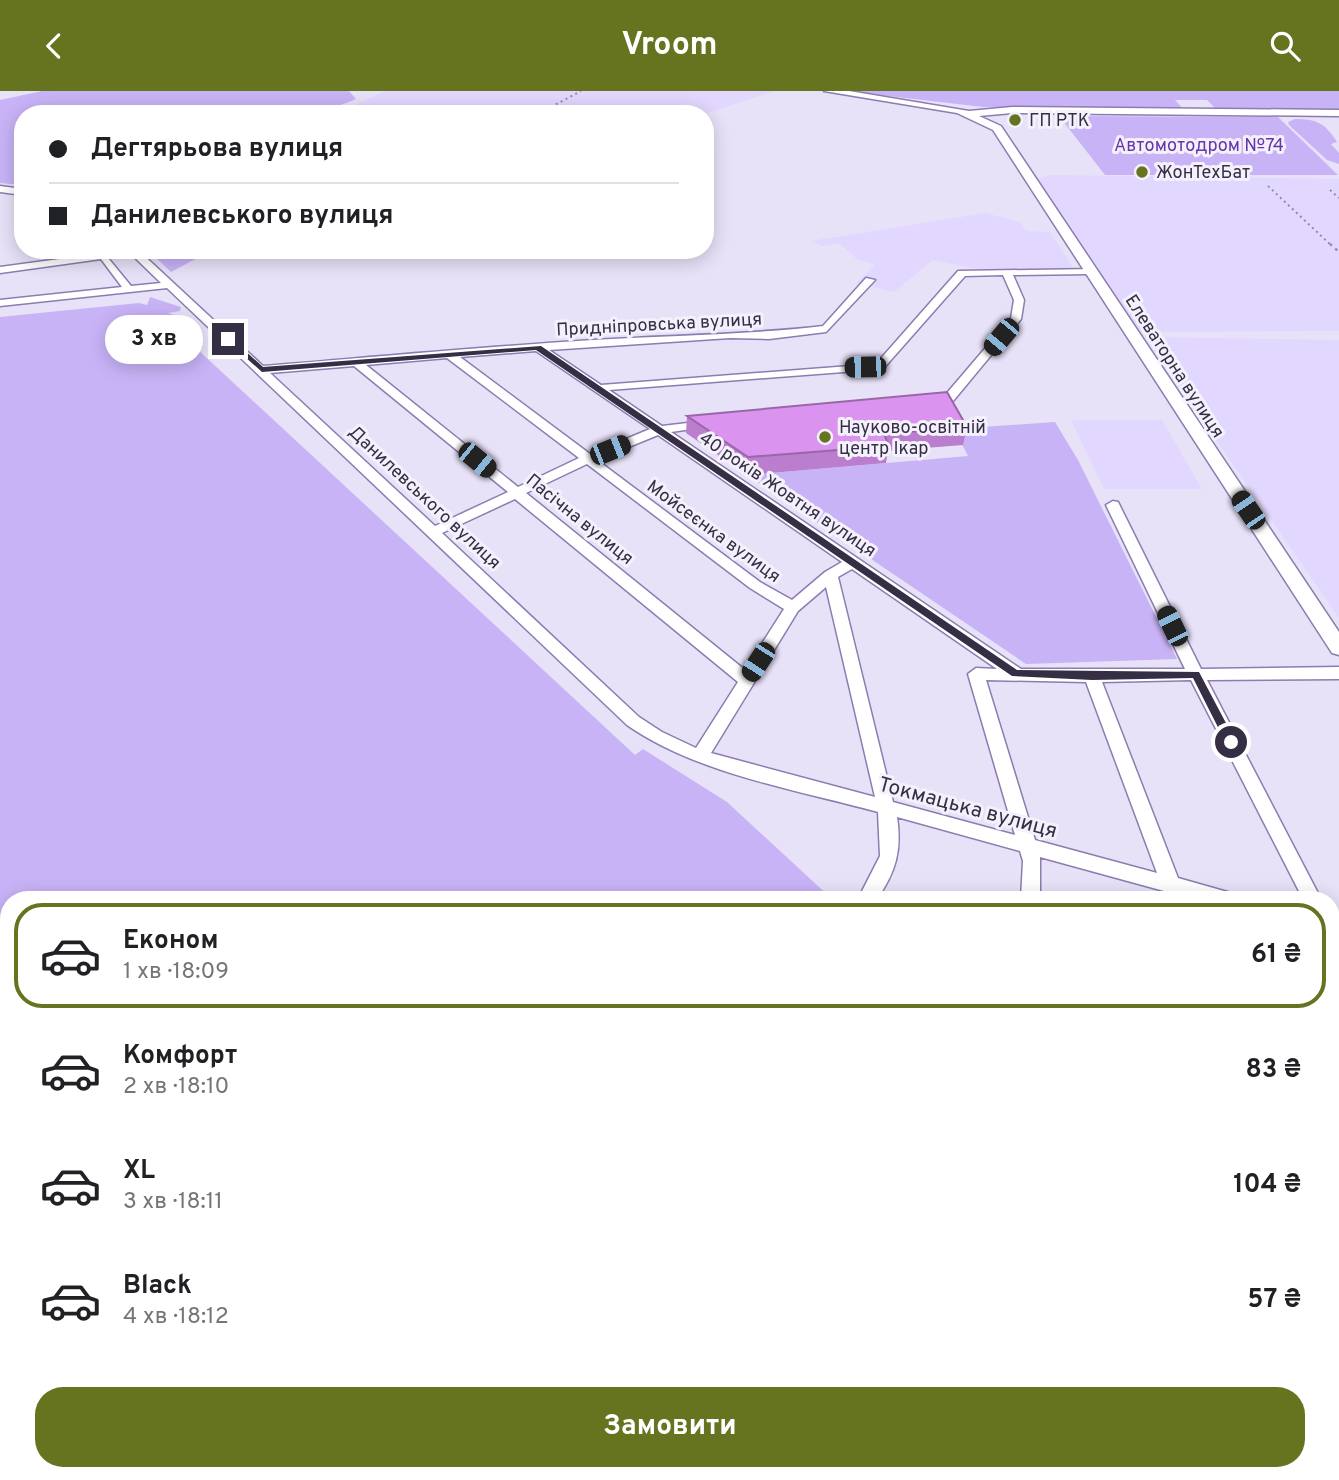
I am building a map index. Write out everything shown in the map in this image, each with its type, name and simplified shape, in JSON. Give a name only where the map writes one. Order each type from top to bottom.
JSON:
[{"type":"main road","points":[[829,91],[933,104],[1012,110],[1339,113]]},
{"type":"main road","points":[[933,104],[972,113],[1012,110]]},
{"type":"main road","points":[[997,128],[993,115],[1012,110]]},
{"type":"main road","name":"Елеваторна вулиця","points":[[972,113],[997,128],[1339,648]]},
{"type":"street","points":[[0,270],[82,259]]},
{"type":"street","points":[[106,259],[130,291],[175,300],[195,310]]},
{"type":"street","name":"Данилевського вулиця","points":[[142,259],[633,721],[677,749],[700,757]]},
{"type":"street","points":[[597,390],[618,385],[879,367],[962,273],[1090,271]]},
{"type":"street","points":[[130,291],[150,284],[156,277],[156,272]]},
{"type":"street","points":[[918,405],[945,403],[1022,308],[1006,272]]},
{"type":"street","name":"Придніпровська вулиця","points":[[262,370],[730,335],[769,336],[826,329],[870,280]]},
{"type":"street","points":[[0,303],[174,289]]},
{"type":"street","name":"40 років Жовтня вулиця","points":[[538,348],[855,561],[1015,673]]},
{"type":"street","name":"Мойсеєнка вулиця","points":[[449,354],[755,585],[793,607]]},
{"type":"street","name":"Пасічна вулиця","points":[[356,362],[747,680]]},
{"type":"street","points":[[434,532],[586,460],[658,430],[728,422]]},
{"type":"street","points":[[1113,505],[1196,675],[1308,891]]},
{"type":"street","points":[[700,757],[793,607],[830,575],[855,561]]},
{"type":"street","points":[[830,575],[886,808],[892,847],[887,870],[873,891]]},
{"type":"street","points":[[1030,891],[1032,861],[976,674],[1092,676],[1339,673]]},
{"type":"street","points":[[1092,676],[1173,891]]},
{"type":"street","name":"Токмацька вулиця","points":[[700,757],[1027,847],[1168,891]]},
{"type":"shaded area","points":[[384,91],[775,91],[714,111],[714,105],[355,105]]},
{"type":"shaded area","points":[[1049,175],[1339,179],[1339,331],[1133,332],[1037,181]]},
{"type":"shaded area","points":[[985,213],[1020,222],[1026,231],[1050,232],[1072,266],[1071,270],[983,270],[933,260],[894,292],[857,283],[875,264],[858,260],[839,243],[822,246],[811,241]]},
{"type":"shaded area","points":[[1145,337],[1339,340],[1339,618]]},
{"type":"shaded area","points":[[1071,420],[1162,420],[1202,489],[1104,489]]},
{"type":"green space","points":[[42,91],[349,91],[356,99],[341,105],[14,105],[14,184],[0,183],[0,100]]},
{"type":"green space","points":[[845,91],[1339,91],[1339,112],[1217,110],[1207,100],[1175,100],[1184,110],[983,107]]},
{"type":"green space","name":"Автомотодром №74","points":[[1059,116],[1278,117],[1338,175],[1105,175]]},
{"type":"green space","points":[[1295,119],[1315,121],[1328,130],[1337,142],[1331,144],[1339,153],[1339,164],[1327,160],[1289,125],[1288,122]]},
{"type":"green space","points":[[157,259],[195,259],[171,272]]},
{"type":"green space","points":[[150,297],[181,307],[180,311],[168,313],[174,315],[196,348],[635,755],[643,749],[727,802],[823,891],[0,891],[0,317],[139,303],[147,305]]},
{"type":"green space","points":[[1055,422],[1078,460],[1177,659],[1026,664],[747,475],[968,456],[954,429]]},
{"type":"building","name":"Науково-освітній центр Ікар","points":[[947,392],[967,427],[884,434],[889,446],[748,457],[687,416]]},
{"type":"railway","points":[[555,105],[581,91]]},
{"type":"railway","points":[[1268,186],[1332,246]]},
{"type":"railway","points":[[1330,190],[1339,198]]},
{"type":"railway","points":[[1330,244],[1339,252]]},
{"type":"place","name":"ГП РТК","points":[[1015,120]]},
{"type":"place","name":"ЖонТехБат","points":[[1142,172]]},
{"type":"place","name":"Науково-освітній центр Ікар","points":[[825,437]]},
{"type":"route","points":[[228,339],[262,370],[538,348],[855,561],[1015,673],[1092,676],[1196,675],[1231,742]]}]
